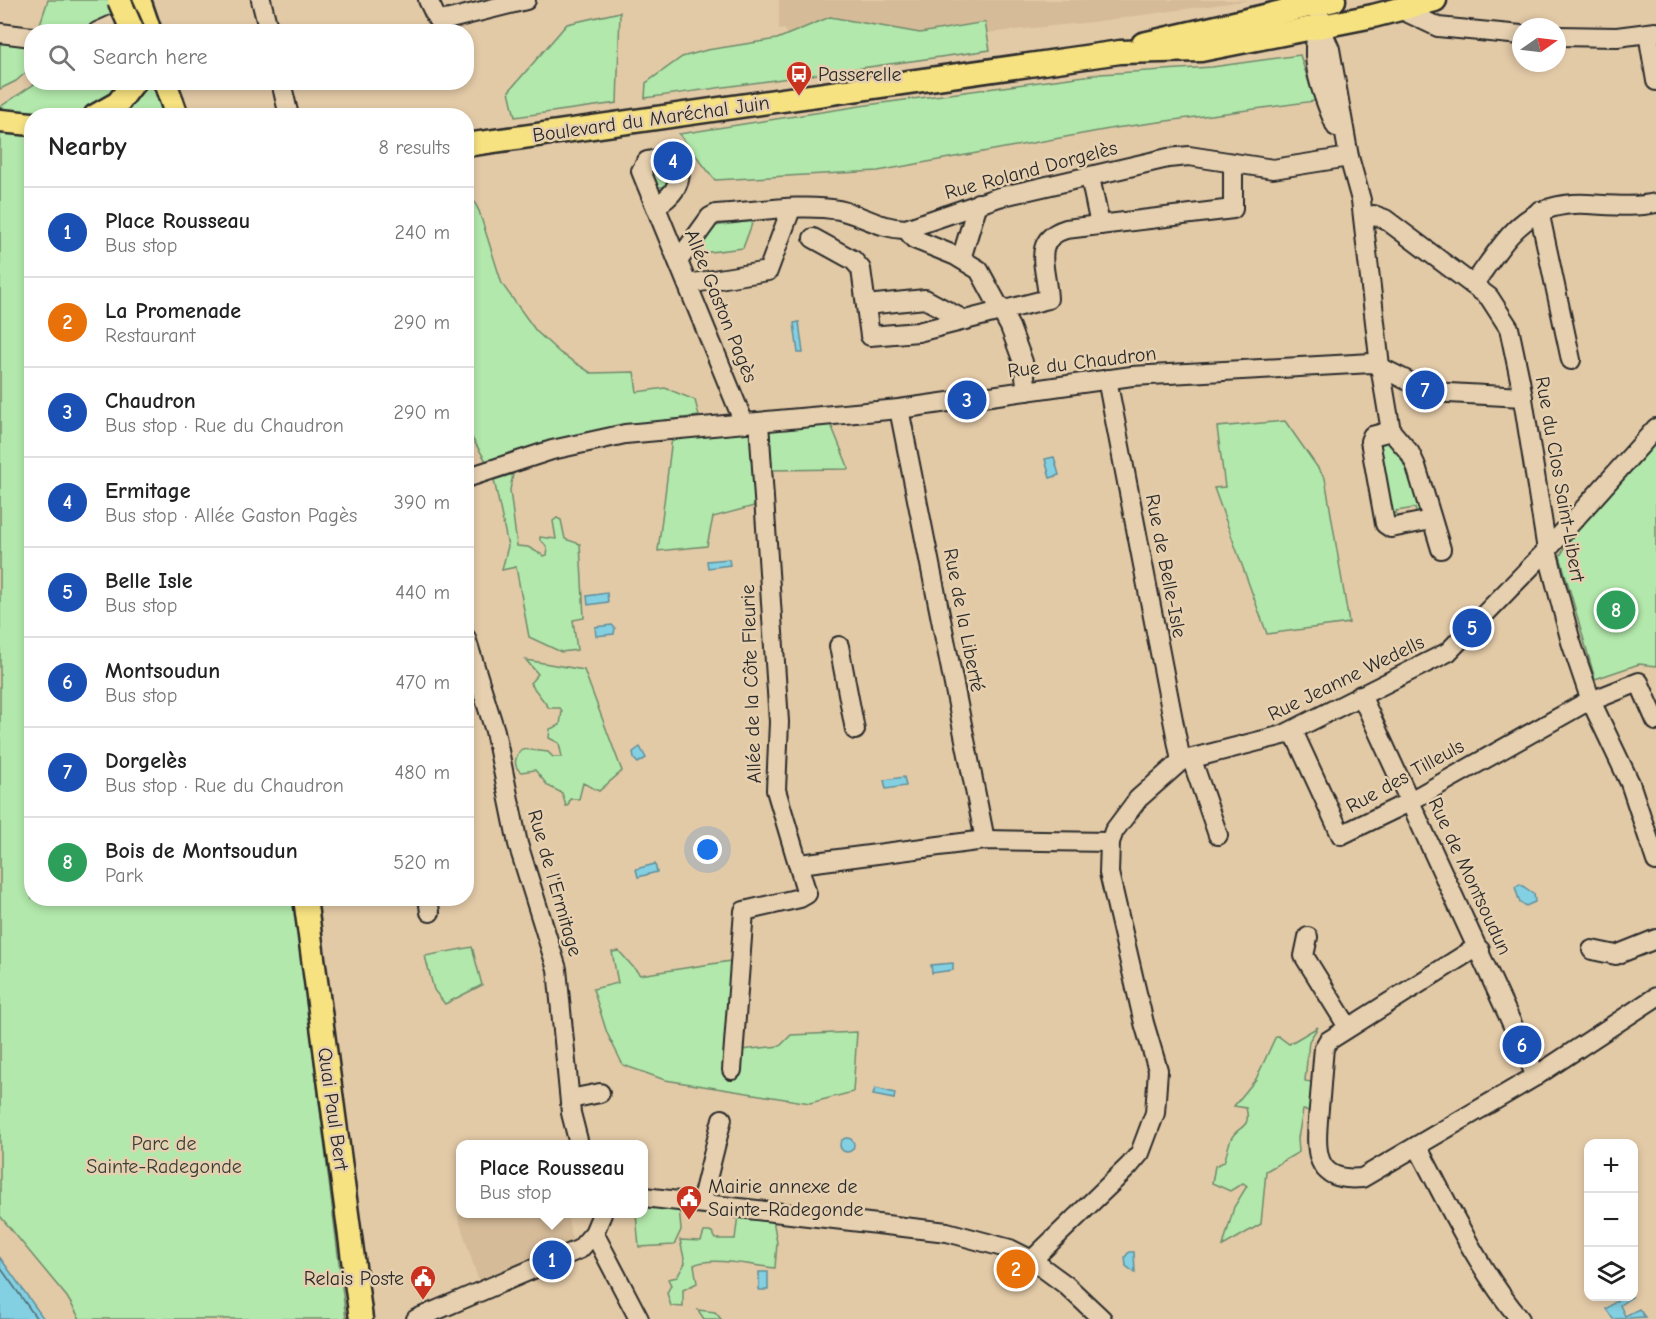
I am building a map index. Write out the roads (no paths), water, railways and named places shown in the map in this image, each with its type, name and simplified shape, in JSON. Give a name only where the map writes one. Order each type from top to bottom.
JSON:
[{"type":"main road","name":"Boulevard du Maréchal Juin","points":[[474,144],[1120,52],[1201,50],[1402,9],[1435,0]]},
{"type":"main road","name":"Boulevard du Maréchal Juin","points":[[1120,52],[1156,40],[1324,1]]},
{"type":"main road","points":[[109,108],[118,103],[128,90]]},
{"type":"main road","points":[[168,90],[174,108]]},
{"type":"main road","points":[[0,121],[24,123]]},
{"type":"main road","name":"Quai Paul Bert","points":[[306,906],[361,1319]]},
{"type":"street","points":[[261,0],[267,24]]},
{"type":"street","points":[[428,0],[437,19],[446,20],[526,0]]},
{"type":"street","points":[[1324,1],[1320,26],[1330,49],[1348,157],[1358,185],[1380,366],[1391,431],[1410,453],[1416,466],[1441,549]]},
{"type":"street","points":[[1402,9],[1438,27],[1512,34]]},
{"type":"street","points":[[115,24],[136,15]]},
{"type":"street","points":[[1566,36],[1617,37],[1652,32],[1656,81]]},
{"type":"street","points":[[0,33],[24,36]]},
{"type":"street","points":[[283,90],[287,108]]},
{"type":"street","name":"Rue Roland Dorgelès","points":[[906,229],[978,203],[1176,157],[1188,156],[1233,165],[1273,169],[1348,157]]},
{"type":"street","points":[[813,238],[853,260],[861,269],[870,336],[918,332],[1002,312],[1048,298],[1043,252],[1046,240],[1053,233],[1233,209],[1233,165]]},
{"type":"street","points":[[1090,177],[1100,225]]},
{"type":"street","name":"Rue du Clos Saint-Libert","points":[[1358,185],[1385,219],[1489,297],[1509,328],[1523,397],[1547,550],[1571,642],[1591,701],[1630,783],[1656,861]]},
{"type":"street","points":[[1473,285],[1514,229],[1539,211],[1568,203],[1620,206],[1656,202]]},
{"type":"street","points":[[961,259],[978,203]]},
{"type":"street","name":"Allée Gaston Pagès","points":[[657,206],[678,261],[751,423]]},
{"type":"street","points":[[688,284],[768,271],[791,210]]},
{"type":"street","points":[[678,261],[710,217],[716,214],[840,210],[891,229],[906,229],[914,238],[961,259],[979,270],[1002,312],[1023,362],[1027,390]]},
{"type":"street","points":[[1539,211],[1571,360]]},
{"type":"street","points":[[1364,220],[1374,215],[1385,219]]},
{"type":"street","points":[[866,305],[925,299],[964,320]]},
{"type":"street","name":"Rue du Chaudron","points":[[474,475],[552,450],[625,434],[899,409],[1107,379],[1372,363],[1430,392],[1523,397]]},
{"type":"street","name":"Rue de Belle-Isle","points":[[1107,379],[1186,761],[1218,835]]},
{"type":"street","name":"Rue de la Liberté","points":[[899,409],[985,840]]},
{"type":"street","name":"Allée de la Côte Fleurie","points":[[732,1070],[744,911],[800,898],[807,894],[776,789],[779,722],[751,423]]},
{"type":"street","name":"Rue Jeanne Wedells","points":[[1110,842],[1138,799],[1186,761],[1293,731],[1448,652],[1547,550],[1656,428]]},
{"type":"street","points":[[1391,431],[1372,436],[1370,441],[1385,524],[1391,528],[1431,520]]},
{"type":"street","points":[[1542,522],[1567,528]]},
{"type":"street","points":[[839,646],[855,730]]},
{"type":"street","name":"Rue de l'Ermitage","points":[[474,664],[495,731],[518,844],[557,969],[570,1099],[578,1140]]},
{"type":"street","name":"Rue des Tilleuls","points":[[1293,731],[1341,836],[1411,800],[1528,733],[1591,701],[1639,682],[1656,721]]},
{"type":"street","name":"Rue de Montsoudun","points":[[1361,695],[1536,1076]]},
{"type":"street","points":[[800,864],[985,840],[1110,842],[1110,873],[1144,1023],[1158,1070],[1155,1113],[1140,1152],[1129,1166],[1032,1260]]},
{"type":"street","points":[[1308,936],[1304,957],[1348,1028]]},
{"type":"street","points":[[1592,950],[1616,955],[1656,939]]},
{"type":"street","points":[[1480,950],[1469,952],[1328,1041],[1324,1048],[1316,1152],[1330,1174],[1347,1179],[1362,1178],[1493,1099],[1536,1076],[1656,997]]},
{"type":"street","points":[[570,1099],[600,1093]]},
{"type":"street","points":[[702,1203],[722,1119]]},
{"type":"street","points":[[1417,1146],[1481,1265],[1501,1297],[1520,1319]]},
{"type":"street","points":[[648,1197],[930,1228],[1010,1249],[1032,1260],[1066,1285],[1102,1319]]},
{"type":"street","points":[[416,1319],[580,1249],[594,1233],[600,1218]]},
{"type":"street","points":[[594,1233],[639,1319]]},
{"type":"water","points":[[799,322],[803,353],[798,353],[794,323]]},
{"type":"water","points":[[1054,457],[1059,475],[1050,478],[1045,459]]},
{"type":"water","points":[[729,559],[730,565],[708,568],[707,561]]},
{"type":"water","points":[[607,593],[608,602],[588,605],[587,596]]},
{"type":"water","points":[[612,625],[615,628],[614,634],[596,636],[595,627]]},
{"type":"water","points":[[640,747],[646,758],[638,763],[634,759],[633,752]]},
{"type":"water","points":[[904,777],[906,786],[886,789],[884,780]]},
{"type":"water","points":[[655,864],[657,872],[638,877],[636,869]]},
{"type":"water","points":[[1520,884],[1534,894],[1535,902],[1526,906],[1520,903],[1515,887]]},
{"type":"water","points":[[953,963],[953,970],[932,973],[931,965]]},
{"type":"water","points":[[875,1088],[895,1093],[894,1099],[873,1095]]},
{"type":"water","points":[[847,1138],[852,1140],[854,1145],[852,1150],[847,1152],[842,1150],[840,1145],[842,1140]]},
{"type":"water","points":[[1129,1252],[1134,1252],[1135,1273],[1126,1266],[1125,1257]]},
{"type":"water","points":[[0,1257],[1,1259],[44,1319],[0,1319]]},
{"type":"water","points":[[759,1272],[768,1272],[768,1290],[759,1290]]},
{"type":"water","points":[[1616,1301],[1626,1301],[1620,1305],[1625,1316],[1639,1309],[1645,1317],[1613,1319],[1606,1309]]},
{"type":"place","name":"Passerelle","points":[[799,97]]},
{"type":"place","name":"Ermitage","points":[[673,161]]},
{"type":"place","name":"Dorgelès","points":[[1425,390]]},
{"type":"place","name":"Chaudron","points":[[967,400]]},
{"type":"place","name":"Bois de Montsoudun","points":[[1616,610]]},
{"type":"place","name":"Belle Isle","points":[[1472,628]]},
{"type":"place","name":"Montsoudun","points":[[1522,1045]]},
{"type":"place","name":"Mairie annexe de Sainte-Radegonde","points":[[689,1221]]},
{"type":"place","name":"Place Rousseau","points":[[552,1260]]},
{"type":"place","name":"La Promenade","points":[[1016,1269]]},
{"type":"place","name":"Relais Poste","points":[[423,1301]]},
{"type":"park label","name":"Parc de Sainte-Radegonde","points":[[164,1154]]}]
